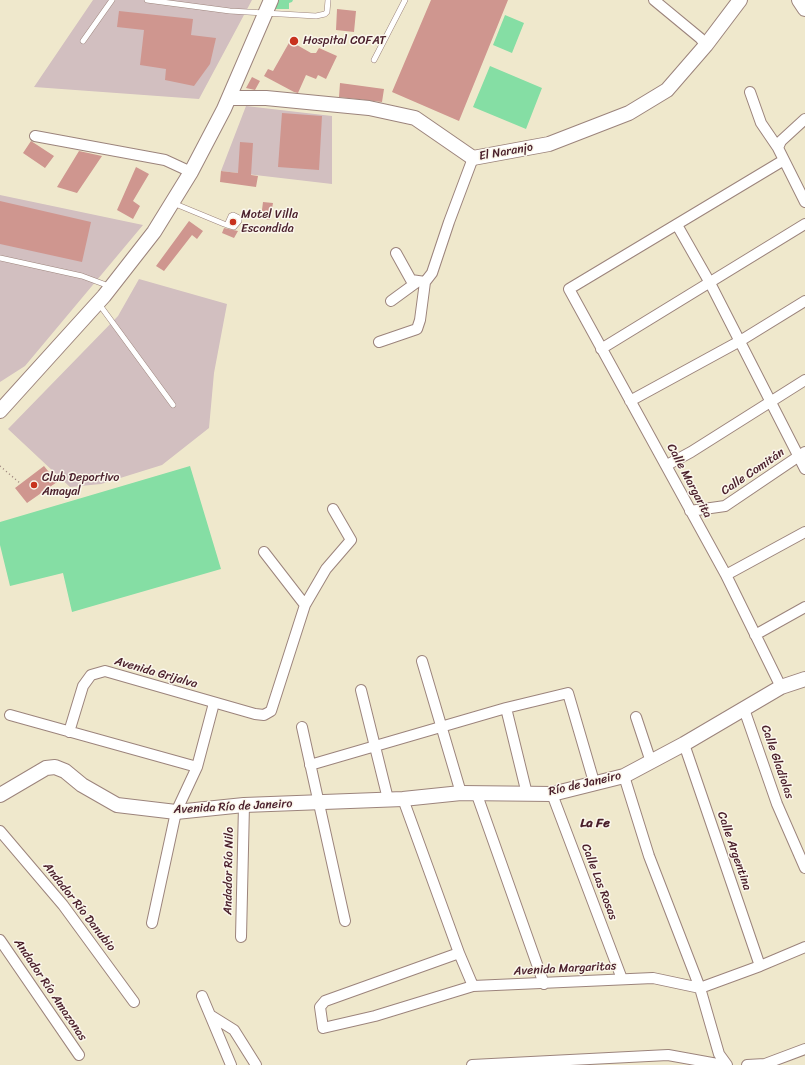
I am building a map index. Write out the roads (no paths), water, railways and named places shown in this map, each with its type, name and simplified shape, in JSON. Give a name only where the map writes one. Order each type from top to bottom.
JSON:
[{"type":"street","points":[[654,0],[700,38],[706,45]]},
{"type":"street","name":"El Naranjo","points":[[229,98],[266,98],[369,108],[415,118],[473,158],[549,144],[629,113],[667,90],[706,45],[740,0]]},
{"type":"street","points":[[799,0],[805,9]]},
{"type":"street","points":[[0,411],[112,287],[154,232],[191,172],[229,98],[269,6]]},
{"type":"street","points":[[750,92],[761,123],[778,148],[805,202]]},
{"type":"street","points":[[778,148],[781,141],[805,119]]},
{"type":"street","points":[[35,136],[165,160],[191,172]]},
{"type":"street","points":[[391,301],[421,282],[432,273],[448,222],[473,158]]},
{"type":"street","points":[[784,160],[677,225],[710,283],[771,401],[802,454],[805,469]]},
{"type":"street","points":[[601,349],[805,224]]},
{"type":"street","name":"Calle Margarita","points":[[677,225],[569,289],[601,349],[667,465],[690,511],[726,575],[781,687]]},
{"type":"street","points":[[396,253],[411,280],[421,282]]},
{"type":"street","points":[[379,342],[417,328],[420,320],[421,282]]},
{"type":"street","points":[[630,401],[740,342],[805,301]]},
{"type":"street","points":[[667,465],[691,452],[805,380]]},
{"type":"street","name":"Calle Comitán","points":[[690,511],[726,506],[802,454]]},
{"type":"street","points":[[264,552],[305,605],[326,569],[351,540],[333,509]]},
{"type":"street","points":[[726,575],[805,532]]},
{"type":"street","name":"Avenida Grijalva","points":[[69,732],[84,686],[91,675],[105,671],[214,703],[264,715],[271,711],[305,605]]},
{"type":"street","points":[[755,635],[805,607]]},
{"type":"street","points":[[422,661],[461,793]]},
{"type":"street","name":"Río de Janeiro","points":[[318,803],[403,799],[461,793],[477,795],[552,794],[594,782],[624,776],[684,744],[781,687],[805,679]]},
{"type":"street","points":[[361,690],[388,799]]},
{"type":"street","points":[[310,765],[506,708],[568,693],[594,782]]},
{"type":"street","points":[[152,923],[176,812],[197,767],[214,703]]},
{"type":"street","points":[[506,708],[527,794]]},
{"type":"street","name":"Calle Gladiolas","points":[[744,709],[777,804],[805,868]]},
{"type":"street","points":[[10,715],[197,767]]},
{"type":"street","points":[[636,717],[650,762]]},
{"type":"street","points":[[302,727],[345,921]]},
{"type":"street","name":"Calle Argentina","points":[[684,744],[760,966]]},
{"type":"street","name":"Avenida Río de Janeiro","points":[[0,795],[46,768],[55,767],[65,771],[82,785],[118,805],[176,812],[244,805],[318,803]]},
{"type":"street","points":[[624,776],[649,856],[700,988],[719,1054],[727,1065]]},
{"type":"street","name":"Calle Las Rosas","points":[[552,794],[622,979]]},
{"type":"street","points":[[477,795],[544,984]]},
{"type":"street","points":[[403,799],[459,953],[473,986]]},
{"type":"street","name":"Andador Río Nilo","points":[[241,937],[244,805]]},
{"type":"street","name":"Andador Río Danubio","points":[[0,831],[63,905],[134,1002]]},
{"type":"street","name":"Andador Río Amazonas","points":[[0,940],[79,1055]]},
{"type":"street","points":[[700,988],[760,966],[805,947]]},
{"type":"street","name":"Avenida Margaritas","points":[[459,953],[325,1001],[320,1007],[323,1028],[376,1016],[473,986],[653,978],[700,988]]},
{"type":"street","points":[[202,996],[231,1065]]},
{"type":"street","points":[[210,1015],[234,1030],[256,1065]]},
{"type":"street","points":[[747,1065],[766,1064],[805,1048]]},
{"type":"street","points":[[472,1065],[668,1055],[723,1065]]},
{"type":"lane","points":[[83,41],[112,0]]},
{"type":"lane","points":[[146,0],[230,12],[269,6],[316,16],[325,14],[328,10],[328,0]]},
{"type":"lane","points":[[374,60],[405,0]]},
{"type":"lane","points":[[173,202],[227,225]]},
{"type":"lane","points":[[0,258],[82,276],[112,287]]},
{"type":"lane","points":[[98,303],[173,405]]},
{"type":"place","name":"Hospital COFAT","points":[[294,41]]},
{"type":"place","name":"Motel Villa Escondida","points":[[233,222]]},
{"type":"place","name":"Club Deportivo Amayal","points":[[34,485]]},
{"type":"district","name":"La Fe","points":[[595,824]]}]
